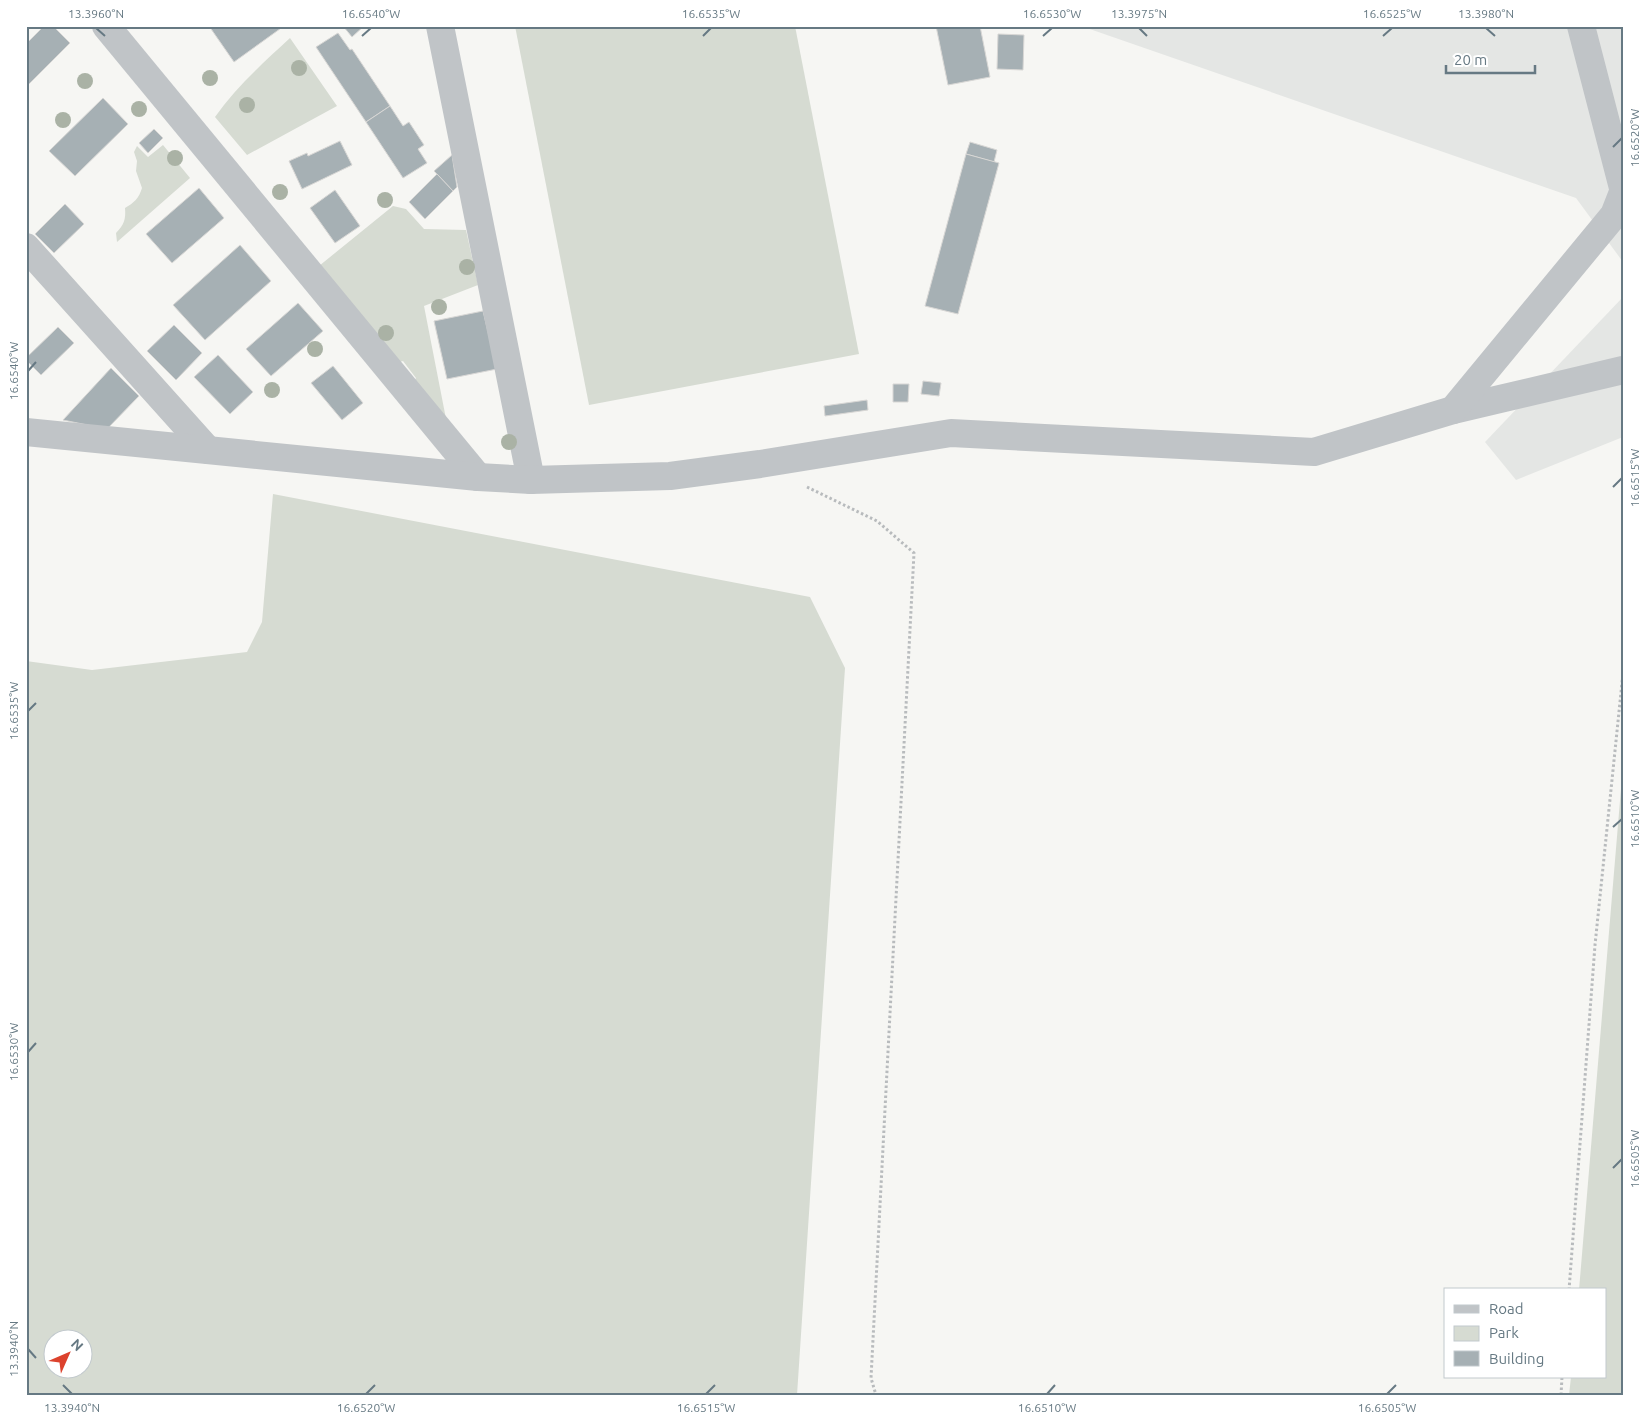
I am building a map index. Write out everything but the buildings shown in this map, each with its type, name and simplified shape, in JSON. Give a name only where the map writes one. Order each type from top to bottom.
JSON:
[{"type":"street","points":[[106,26],[478,477]]},
{"type":"street","points":[[440,26],[532,480]]},
{"type":"street","points":[[1581,26],[1623,188]]},
{"type":"street","points":[[1453,410],[1614,215],[1623,192]]},
{"type":"street","points":[[26,247],[208,450]]},
{"type":"street","points":[[26,432],[478,477],[532,480],[670,476],[760,464],[952,432],[1314,452],[1453,410],[1623,370]]},
{"type":"path","points":[[802,484],[877,521],[914,553],[871,1378],[876,1395]]},
{"type":"path","points":[[1569,1288],[1595,945],[1623,674]]},
{"type":"path","points":[[1561,1395],[1562,1378]]},
{"type":"shaded area","points":[[1081,26],[1623,26],[1623,262],[1576,198]]},
{"type":"shaded area","points":[[1623,297],[1623,437],[1516,480],[1485,442]]},
{"type":"green space","points":[[515,26],[795,26],[859,354],[589,405]]},
{"type":"green space","points":[[290,38],[337,106],[247,155],[215,117],[241,85]]},
{"type":"green space","points":[[163,145],[190,178],[117,242],[116,233],[124,222],[125,208],[136,200],[142,188],[136,171],[137,161],[134,152],[137,146],[148,157]]},
{"type":"green space","points":[[393,206],[406,209],[424,229],[466,230],[478,285],[424,306],[448,429],[412,386],[416,378],[403,361],[396,363],[319,266]]},
{"type":"green space","points":[[273,494],[810,597],[845,668],[797,1395],[26,1395],[26,661],[92,670],[247,652],[262,622]]},
{"type":"green space","points":[[1623,765],[1623,1395],[1569,1395],[1571,1378],[1606,1378],[1606,1288],[1579,1288]]}]
